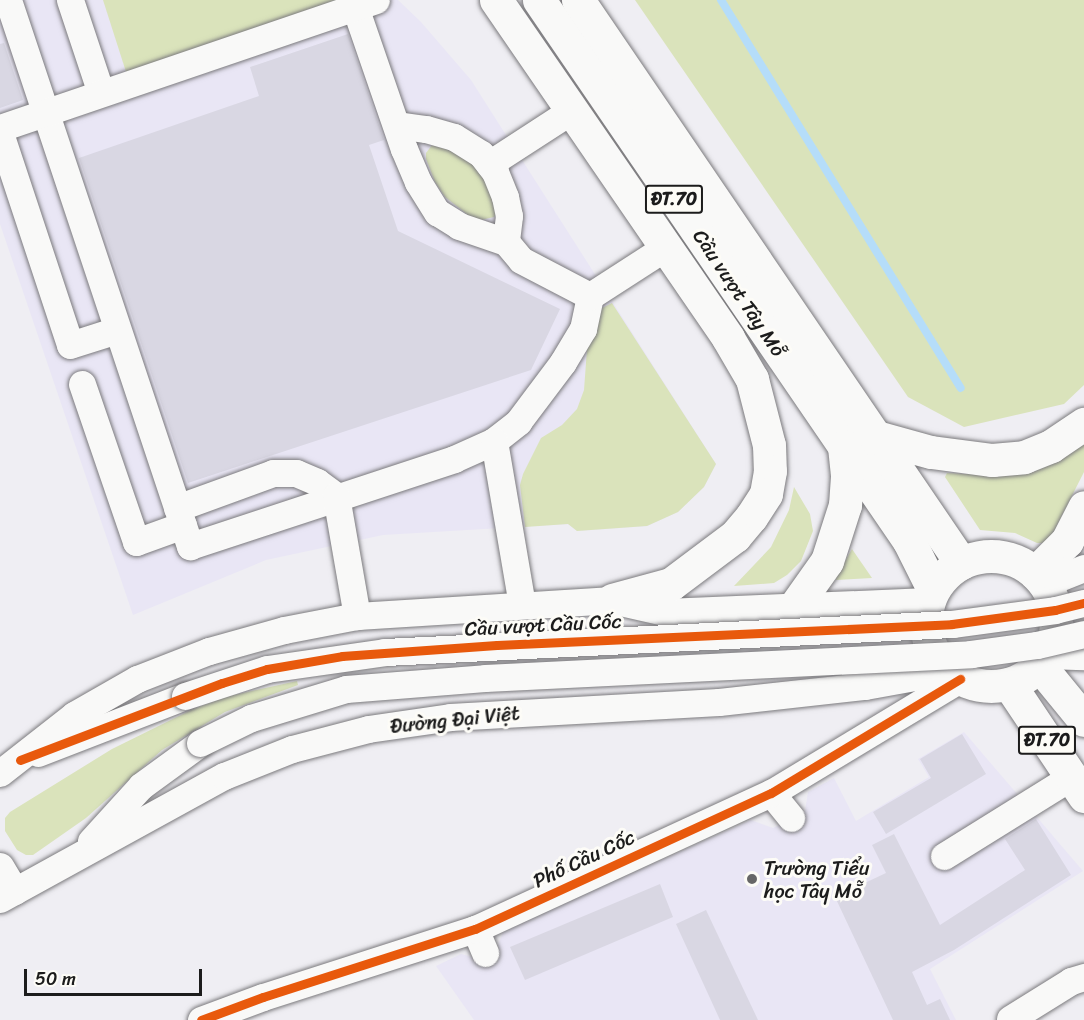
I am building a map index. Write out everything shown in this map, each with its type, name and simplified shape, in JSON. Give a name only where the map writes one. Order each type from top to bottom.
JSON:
[{"type":"main road","points":[[496,0],[728,338],[752,379],[769,445],[770,471],[766,494],[752,517],[710,557],[671,584],[612,600]]},
{"type":"main road","name":"Cầu vượt Tây Mỗ","points":[[539,0],[823,390],[876,437],[961,562]]},
{"type":"main road","name":"Cầu vượt Tây Mỗ","points":[[578,0],[823,390],[844,446],[909,540],[931,595]]},
{"type":"main road","points":[[876,437],[931,452],[992,459],[1024,457],[1051,446],[1084,424]]},
{"type":"main road","points":[[795,606],[827,561],[845,505],[847,475],[844,446]]},
{"type":"main road","points":[[1040,578],[1067,541],[1084,507]]},
{"type":"main road","points":[[980,556],[1000,556],[1018,562],[1040,578],[1052,597],[1056,619],[1053,642],[1042,660],[1020,679],[1009,684],[993,686],[954,675],[935,656],[927,639],[925,620],[931,595],[945,574],[961,562],[980,556]]},
{"type":"main road","name":"ĐT.70","points":[[1042,660],[1084,720]]},
{"type":"main road","name":"ĐT.70","points":[[1009,684],[1078,787]]},
{"type":"street","points":[[8,0],[190,546],[454,459],[494,441],[518,422],[562,362],[583,329],[590,296],[666,247]]},
{"type":"street","points":[[70,0],[101,93]]},
{"type":"street","points":[[0,128],[365,4],[397,125],[418,182],[437,212],[459,226],[506,242],[521,260],[590,296]]},
{"type":"street","points":[[489,164],[572,110]]},
{"type":"street","points":[[397,125],[426,129],[454,137],[481,154],[489,164],[505,196],[509,216],[506,242]]},
{"type":"street","points":[[0,133],[70,345],[117,330]]},
{"type":"street","points":[[82,384],[136,542],[180,517],[273,474],[296,473],[317,482],[336,496],[357,616]]},
{"type":"street","points":[[494,441],[522,605]]},
{"type":"street","points":[[1040,578],[1084,568]]},
{"type":"street","points":[[10,766],[74,715],[137,679],[209,651],[284,630],[357,616],[612,600],[665,612],[795,606],[931,595]]},
{"type":"street","name":"Cầu vượt Cầu Cốc","points":[[10,766],[186,696],[267,669],[342,656],[497,645],[952,624],[1055,610],[1084,603]]},
{"type":"street","points":[[76,858],[141,786],[200,743],[251,718],[346,689],[485,678],[971,654],[1037,645],[1084,634]]},
{"type":"street","points":[[1042,660],[1084,656]]},
{"type":"street","name":"Phố Cầu Cốc","points":[[201,1020],[263,997],[480,941],[771,793],[954,675]]},
{"type":"street","name":"Đường Đại Việt","points":[[8,895],[224,776],[292,749],[368,729],[450,717],[719,702],[954,675]]},
{"type":"street","points":[[944,856],[1078,787]]},
{"type":"street","points":[[771,793],[791,818]]},
{"type":"street","points":[[0,866],[8,895]]},
{"type":"street","points":[[1010,1019],[1071,981],[1084,976]]},
{"type":"shaded area","points":[[0,0],[398,0],[421,22],[471,80],[716,464],[704,487],[678,512],[647,526],[577,531],[568,524],[383,535],[266,560],[133,615],[0,224]]},
{"type":"shaded area","name":"Trường Tiểu học Tây Mỗ","points":[[964,732],[1083,871],[930,969],[956,1020],[474,1020],[436,966],[461,954],[477,958],[497,947],[504,930],[751,820],[773,828],[805,811],[808,792],[834,778],[856,821],[929,777],[918,759]]},
{"type":"green space","points":[[103,0],[350,0],[127,75]]},
{"type":"green space","points":[[635,0],[1084,0],[1084,385],[1064,404],[964,427],[908,397]]},
{"type":"green space","points":[[432,145],[464,154],[485,176],[497,212],[494,217],[481,220],[468,215],[445,197],[435,182],[426,159],[426,153]]},
{"type":"green space","points":[[612,303],[716,464],[704,487],[678,512],[647,526],[577,531],[568,524],[525,527],[520,485],[523,474],[541,438],[562,425],[577,409],[584,390],[587,349],[598,310]]},
{"type":"green space","points":[[1084,439],[1084,472],[1048,543],[1037,543],[1015,533],[980,530],[945,477],[947,473],[990,475]]},
{"type":"green space","points":[[794,487],[810,514],[813,531],[801,561],[787,575],[774,583],[734,586],[771,547],[789,510]]},
{"type":"green space","points":[[852,549],[872,578],[836,580]]},
{"type":"green space","points":[[297,681],[298,685],[225,712],[162,750],[86,818],[33,855],[26,855],[17,850],[5,831],[5,818],[10,812],[112,749],[191,710],[225,697]]},
{"type":"building","points":[[348,34],[384,140],[369,145],[398,231],[560,309],[531,370],[188,483],[79,158],[259,96],[250,67]]},
{"type":"building","points":[[4,43],[23,100],[0,108],[0,44]]},
{"type":"building","points":[[962,734],[986,774],[886,834],[873,812],[931,778],[920,759]]},
{"type":"building","points":[[1036,819],[1071,875],[954,950],[912,972],[927,1005],[940,999],[950,1020],[893,1020],[835,897],[886,873],[872,845],[894,834],[940,925],[1025,870],[1005,839]]},
{"type":"building","points":[[660,884],[673,917],[525,980],[510,947]]},
{"type":"building","points":[[706,910],[758,1020],[720,1020],[676,924]]},
{"type":"waterway","points":[[721,0],[961,388]]},
{"type":"cycle path","points":[[20,760],[222,683],[267,669],[342,656],[497,645],[952,624],[1055,610],[1084,603]]},
{"type":"cycle path","points":[[201,1020],[263,997],[475,929],[771,793],[960,679]]},
{"type":"place","name":"Trường Tiểu học Tây Mỗ","points":[[752,879]]}]
